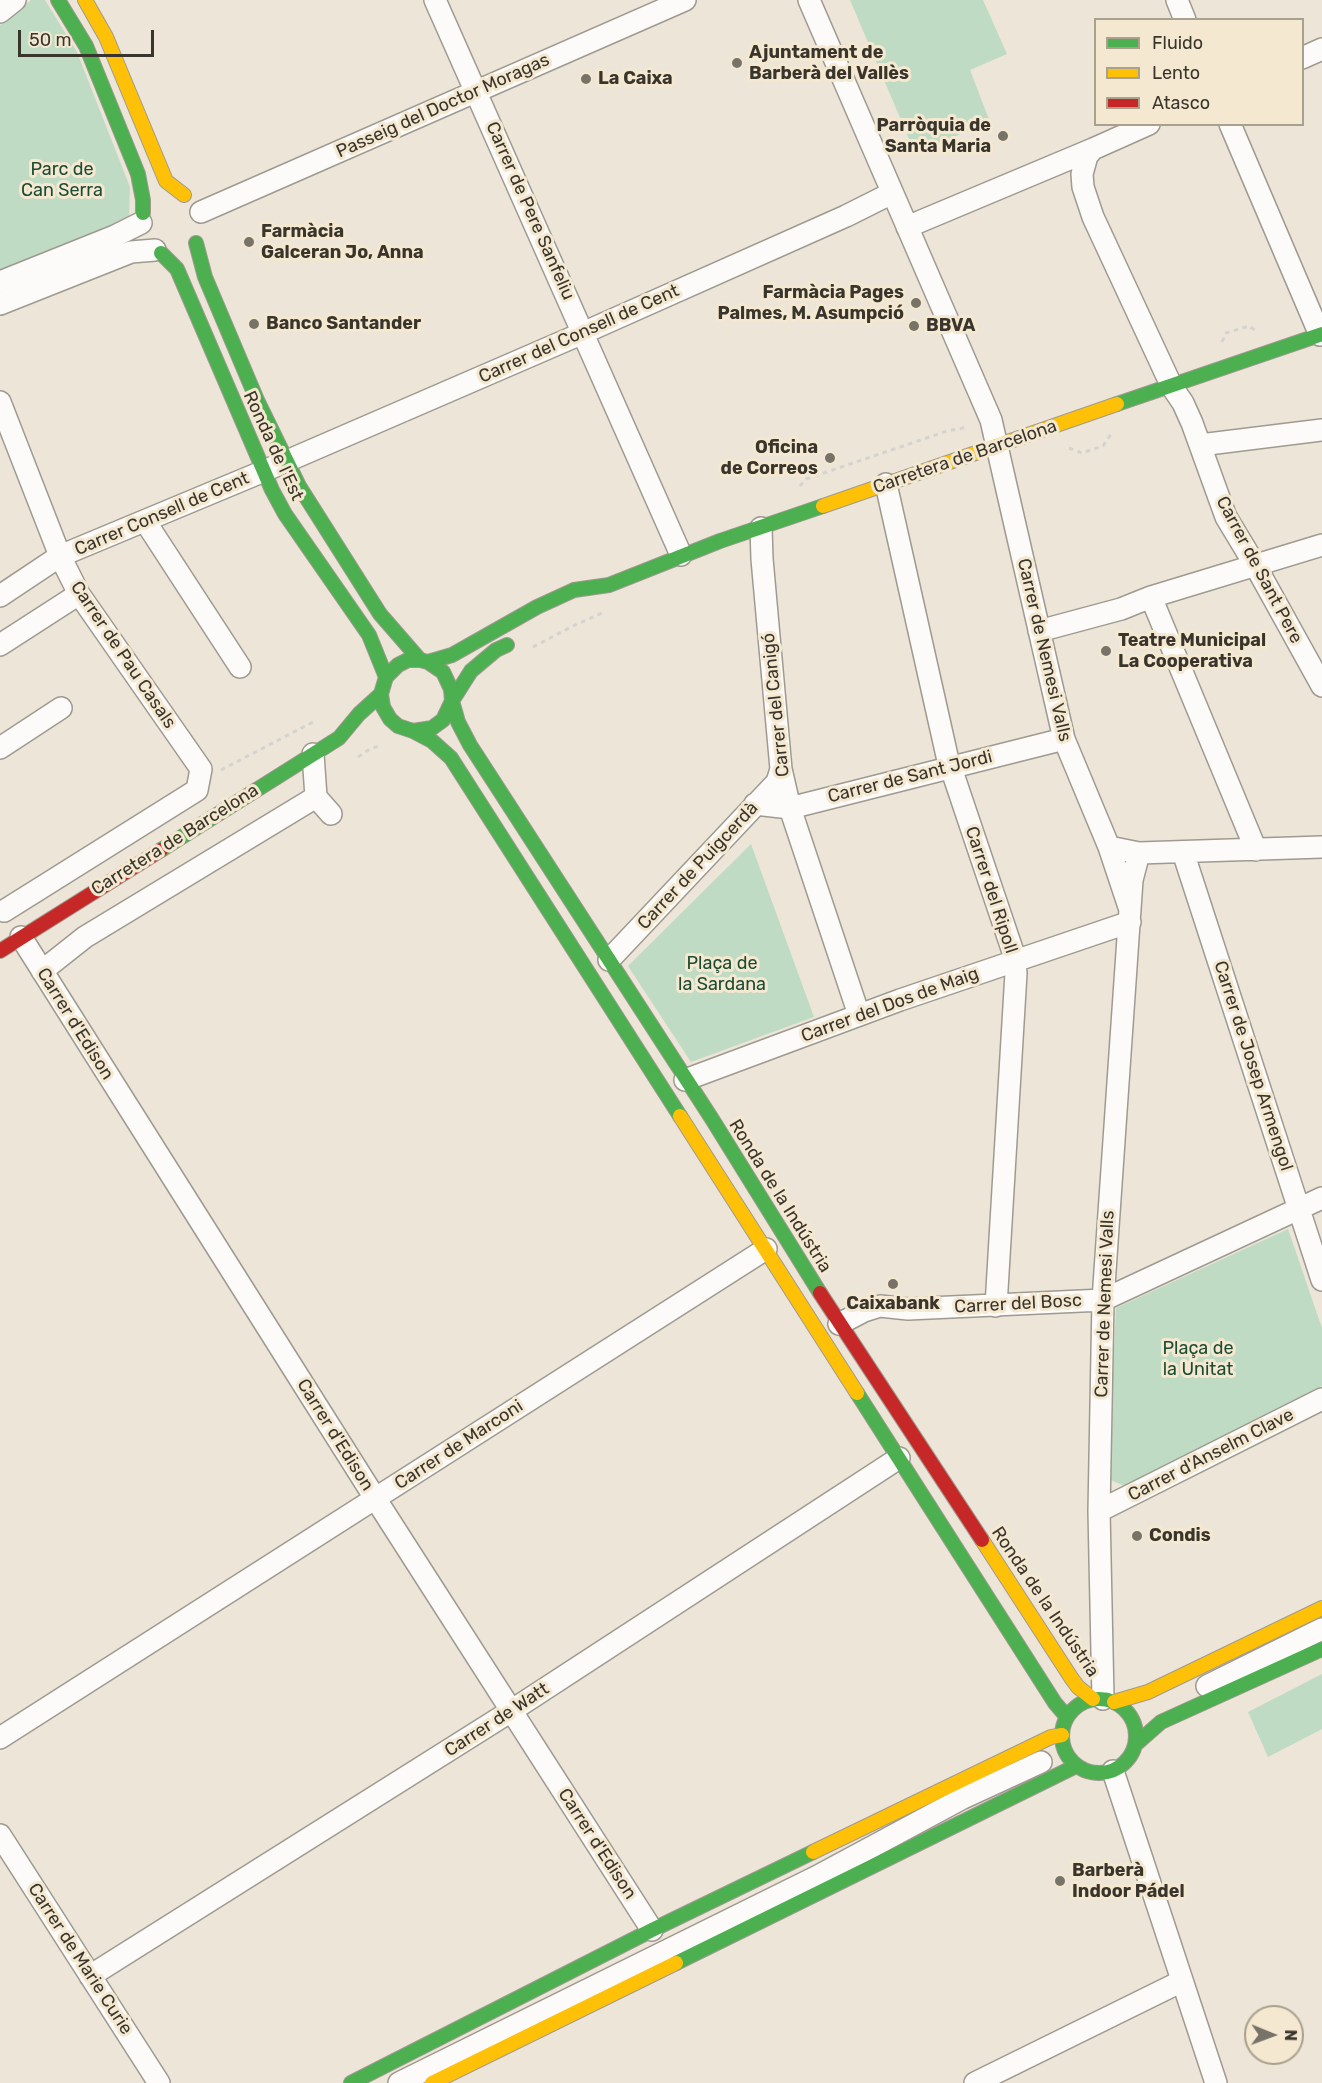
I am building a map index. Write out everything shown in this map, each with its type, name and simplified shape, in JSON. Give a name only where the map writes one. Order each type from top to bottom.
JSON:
[{"type":"street","points":[[0,12],[15,0]]},
{"type":"street","points":[[58,0],[86,46],[138,174],[143,200],[144,238],[158,251]]},
{"type":"street","points":[[0,304],[131,252],[158,251],[178,254],[188,250],[200,228],[196,204],[166,181],[106,37],[85,0]]},
{"type":"street","name":"Carrer de Pere Sanfeliu","points":[[435,0],[681,555]]},
{"type":"street","name":"Passeig del Doctor Moragas","points":[[200,228],[477,91],[685,0]]},
{"type":"street","name":"Carrer de Nemesi Valls","points":[[809,0],[991,420],[1064,739],[1109,848],[1130,916]]},
{"type":"street","points":[[1177,0],[1184,18]]},
{"type":"street","points":[[1304,57],[1322,49]]},
{"type":"street","points":[[907,227],[1145,126]]},
{"type":"street","points":[[1231,126],[1321,335]]},
{"type":"street","name":"Carrer de Sant Pere","points":[[1093,149],[1087,156],[1082,174],[1083,187],[1093,217],[1172,387],[1186,409],[1226,518],[1255,565],[1322,686]]},
{"type":"street","points":[[0,282],[115,236],[142,218],[157,197],[172,193],[184,195]]},
{"type":"street","name":"Carrer del Consell de Cent","points":[[264,471],[583,333],[892,193]]},
{"type":"street","name":"Ronda de l'Est","points":[[200,228],[206,277],[275,440],[299,486],[380,614],[424,661]]},
{"type":"street","name":"Ronda de l'Est","points":[[158,251],[177,269],[264,471],[285,514],[369,635],[386,677]]},
{"type":"street","name":"Carretera de Barcelona","points":[[609,585],[681,555],[1321,335]]},
{"type":"street","name":"Carrer de Pau Casals","points":[[0,402],[60,556],[79,594],[201,769]]},
{"type":"street","points":[[1200,445],[1322,430]]},
{"type":"street","name":"Carrer Consell de Cent","points":[[0,596],[60,556],[264,471]]},
{"type":"street","name":"Carrer del Ripoll","points":[[886,484],[951,766],[1009,941],[1016,973],[996,1306]]},
{"type":"street","points":[[145,521],[240,667]]},
{"type":"street","name":"Carrer del Canigó","points":[[761,528],[781,769],[790,808],[859,1015]]},
{"type":"street","points":[[1039,631],[1121,609],[1151,597],[1322,545]]},
{"type":"street","points":[[609,585],[574,590],[537,607],[452,655],[424,661],[408,660],[398,665],[386,677],[381,694],[383,707],[390,719],[398,726],[432,741],[451,758],[1055,1703],[1067,1717]]},
{"type":"street","points":[[584,604],[609,585]]},
{"type":"street","points":[[0,645],[79,594]]},
{"type":"street","points":[[1151,597],[1256,850]]},
{"type":"street","points":[[387,734],[426,730],[438,724],[447,714],[452,701],[471,671],[496,650],[516,640]]},
{"type":"street","points":[[424,661],[443,672],[448,679],[452,701]]},
{"type":"street","name":"Carretera de Barcelona","points":[[11,944],[339,738],[359,714],[381,694]]},
{"type":"street","name":"Ronda de la Indústria","points":[[452,701],[458,722],[470,745],[686,1080],[839,1324],[1072,1679],[1078,1687],[1103,1700]]},
{"type":"street","points":[[0,748],[61,708]]},
{"type":"street","name":"Carretera de Barcelona","points":[[339,738],[360,737]]},
{"type":"street","name":"Carrer de Sant Jordi","points":[[755,804],[790,808],[1064,739]]},
{"type":"street","points":[[313,754],[316,797],[330,814]]},
{"type":"street","name":"Carretera de Barcelona","points":[[2,908],[29,897],[197,790],[201,769]]},
{"type":"street","name":"Carrer de Puigcerdà","points":[[609,960],[777,782],[781,769]]},
{"type":"street","points":[[269,781],[277,820]]},
{"type":"street","points":[[42,971],[85,937],[316,797]]},
{"type":"street","points":[[1109,848],[1139,854],[1256,850],[1320,854]]},
{"type":"street","name":"Carrer de Josep Armengol","points":[[1183,852],[1322,1280]]},
{"type":"street","name":"Carrer de Nemesi Valls","points":[[1103,1700],[1100,1511],[1102,1300],[1132,880],[1139,854]]},
{"type":"street","points":[[108,882],[150,898]]},
{"type":"street","points":[[2,908],[11,944]]},
{"type":"street","name":"Carrer del Dos de Maig","points":[[686,1080],[859,1015],[1014,961],[1130,916]]},
{"type":"street","name":"Carrer d'Edison","points":[[11,944],[42,971],[511,1712],[652,1930]]},
{"type":"street","name":"Carrer del Bosc","points":[[839,1324],[864,1311],[880,1306],[908,1309],[1102,1300],[1322,1198]]},
{"type":"street","name":"Carrer de Marconi","points":[[0,1738],[766,1249]]},
{"type":"street","name":"Carrer d'Anselm Clave","points":[[1100,1511],[1322,1399]]},
{"type":"street","name":"Carrer de Watt","points":[[90,1976],[511,1712],[899,1458]]},
{"type":"street","points":[[1322,1608],[1148,1692],[1082,1703],[1067,1717],[1062,1736],[1068,1757],[1076,1766],[1094,1773],[1113,1771],[1127,1760],[1136,1744],[1161,1722],[1322,1649]]},
{"type":"street","points":[[1156,1709],[1322,1629]]},
{"type":"street","points":[[1103,1700],[1125,1709],[1136,1731],[1136,1744]]},
{"type":"street","points":[[351,2083],[652,1930],[1051,1737],[1062,1736]]},
{"type":"street","points":[[399,2083],[816,1877],[963,1798],[1042,1763]]},
{"type":"street","points":[[432,2083],[1076,1766]]},
{"type":"street","points":[[1113,1771],[1216,2083]]},
{"type":"street","name":"Carrer de Marie Curie","points":[[0,1835],[159,2083]]},
{"type":"street","points":[[975,2083],[1182,1981]]},
{"type":"path","name":"Carretera de Barcelona","points":[[201,769],[212,772],[221,770],[316,721]]},
{"type":"path","points":[[354,759],[370,749]]},
{"type":"green space","name":"Parc de Can Serra","points":[[31,0],[45,0],[77,52],[130,187],[129,219],[0,270],[0,25]]},
{"type":"green space","points":[[850,0],[983,0],[1007,54],[970,70],[990,122],[915,153]]},
{"type":"green space","name":"Plaça de la Sardana","points":[[751,844],[814,1017],[691,1062],[628,966]]},
{"type":"green space","name":"Plaça de la Unitat","points":[[1288,1229],[1322,1328],[1322,1386],[1127,1487],[1108,1479],[1116,1308]]},
{"type":"green space","points":[[1322,1674],[1322,1729],[1268,1757],[1248,1712]]},
{"type":"traffic: fast","points":[[58,0],[86,46],[138,174],[143,213]]},
{"type":"traffic: fast","points":[[196,243],[205,277],[257,400],[299,486],[380,614],[420,660]]},
{"type":"traffic: fast","points":[[161,253],[177,269],[272,490],[285,514],[369,635],[386,677]]},
{"type":"traffic: fast","points":[[1117,404],[1322,334]]},
{"type":"traffic: fast","points":[[428,662],[452,655],[537,607],[574,590],[609,585],[720,541],[823,506]]},
{"type":"traffic: fast","points":[[452,701],[451,689],[443,672],[428,662],[420,660],[408,660],[398,665],[386,677],[381,694],[383,707],[390,719],[398,726],[413,731],[432,728],[443,720],[471,671],[496,650],[507,645]]},
{"type":"traffic: fast","points":[[161,850],[339,738],[359,714],[381,694]]},
{"type":"traffic: fast","points":[[452,701],[458,722],[470,745],[712,1119],[820,1293]]},
{"type":"traffic: fast","points":[[413,731],[432,741],[451,758],[680,1116]]},
{"type":"traffic: fast","points":[[857,1393],[1055,1703],[1067,1717]]},
{"type":"traffic: fast","points":[[1136,1744],[1161,1722],[1322,1649]]},
{"type":"traffic: fast","points":[[1099,1699],[1120,1705],[1130,1715],[1136,1736],[1130,1757],[1120,1767],[1099,1773],[1078,1767],[1068,1757],[1062,1736],[1068,1715],[1078,1705],[1099,1699]]},
{"type":"traffic: fast","points":[[676,1963],[1076,1766]]},
{"type":"traffic: fast","points":[[351,2083],[652,1930],[813,1852]]},
{"type":"traffic: slow","points":[[85,0],[106,37],[166,181],[184,195]]},
{"type":"traffic: slow","points":[[823,506],[1117,404]]},
{"type":"traffic: slow","points":[[680,1116],[857,1393]]},
{"type":"traffic: slow","points":[[982,1540],[1072,1679],[1093,1699]]},
{"type":"traffic: slow","points":[[1114,1702],[1148,1692],[1322,1608]]},
{"type":"traffic: slow","points":[[813,1852],[1051,1737],[1062,1735]]},
{"type":"traffic: slow","points":[[432,2083],[676,1963]]},
{"type":"traffic: jam","points":[[0,951],[161,850]]},
{"type":"traffic: jam","points":[[820,1293],[982,1540]]},
{"type":"place","name":"Ajuntament de Barberà del Vallès","points":[[737,63]]},
{"type":"place","name":"La Caixa","points":[[586,79]]},
{"type":"place","name":"Parròquia de Santa Maria","points":[[1003,136]]},
{"type":"place","name":"Farmàcia Galceran Jo, Anna","points":[[249,242]]},
{"type":"place","name":"Farmàcia Pages Palmes, M. Asumpció","points":[[916,303]]},
{"type":"place","name":"Banco Santander","points":[[254,324]]},
{"type":"place","name":"BBVA","points":[[914,326]]},
{"type":"place","name":"Oficina de Correos","points":[[830,458]]},
{"type":"place","name":"Teatre Municipal La Cooperativa","points":[[1106,651]]},
{"type":"place","name":"Caixabank","points":[[893,1284]]},
{"type":"place","name":"Condis","points":[[1137,1536]]},
{"type":"place","name":"Barberà Indoor Pádel","points":[[1060,1881]]}]
